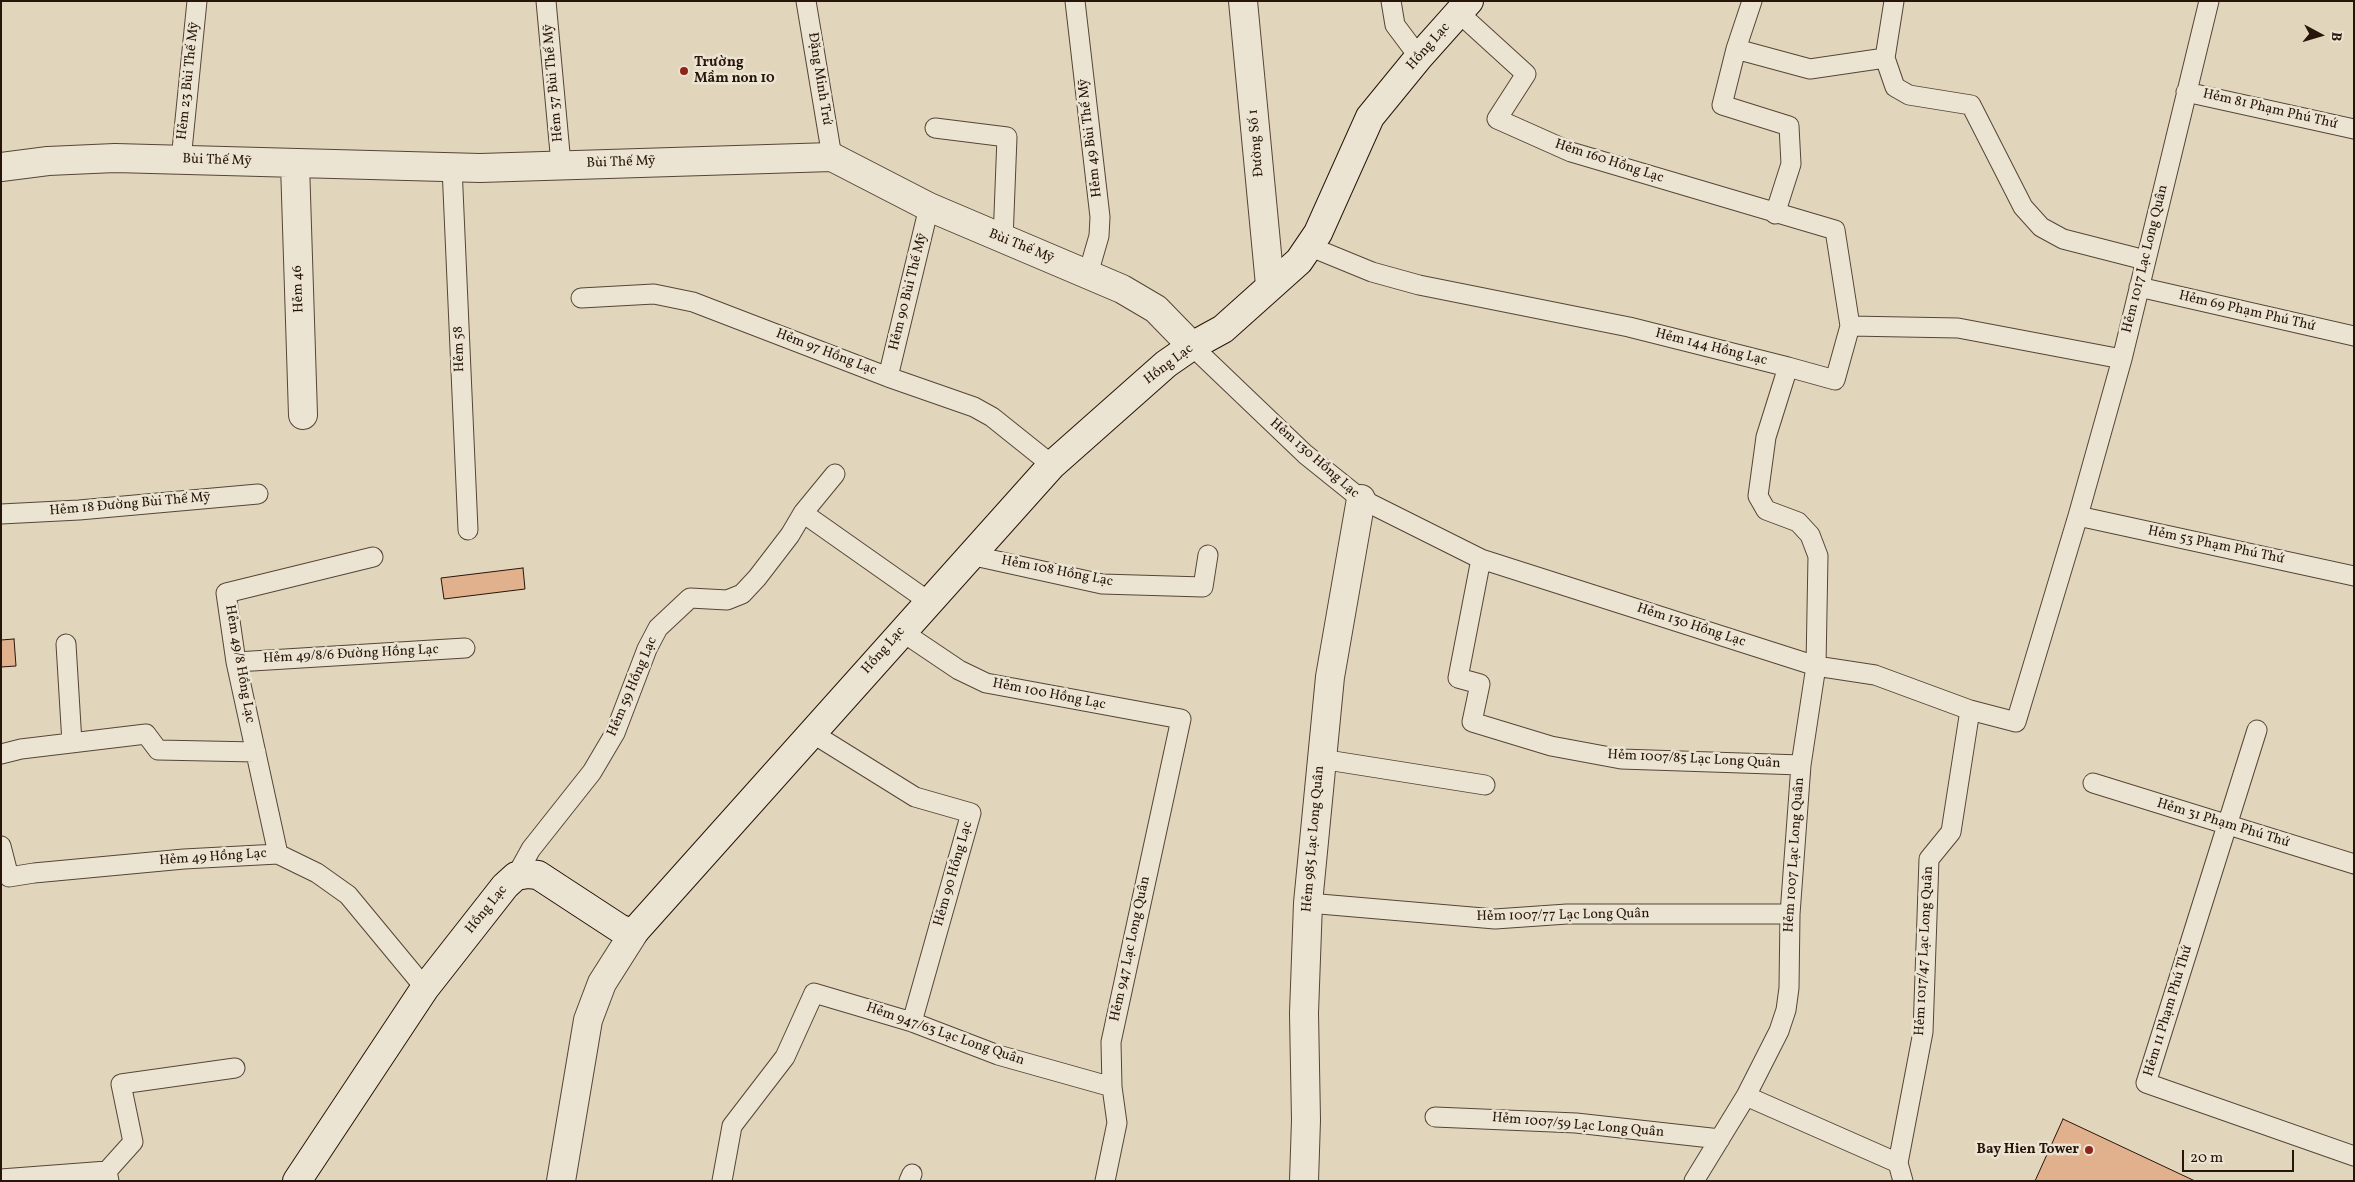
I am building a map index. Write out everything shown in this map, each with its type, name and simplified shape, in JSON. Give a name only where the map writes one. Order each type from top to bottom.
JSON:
[{"type":"street","name":"Đường Số 1","points":[[1243,1],[1270,286]]},
{"type":"street","name":"Hồng Lạc","points":[[297,1181],[425,988],[505,886],[516,876],[538,875],[619,928],[626,931],[635,931],[1052,464],[1166,364],[1192,346],[1224,329],[1299,261],[1311,247],[1370,117],[1419,57],[1464,7]]},
{"type":"street","name":"Bùi Thế Mỹ","points":[[2,163],[115,158],[452,167],[832,157],[930,207],[1003,240],[1122,288],[1156,310],[1192,346]]},
{"type":"street","name":"Hẻm 46","points":[[295,164],[303,415]]},
{"type":"street","name":"Hẻm 985 Lạc Long Quân","points":[[1304,1181],[1306,1120],[1304,1013],[1308,903],[1330,677],[1361,500]]},
{"type":"street","points":[[561,1181],[590,1014],[602,983],[635,931]]},
{"type":"lane","name":"Hẻm 23 Bùi Thế Mỹ","points":[[182,160],[197,1]]},
{"type":"lane","name":"Hẻm 37 Bùi Thế Mỹ","points":[[546,1],[561,164]]},
{"type":"lane","name":"Đặng Minh Trứ","points":[[806,1],[832,157]]},
{"type":"lane","name":"Hẻm 49 Bùi Thế Mỹ","points":[[1075,1],[1100,217],[1099,236],[1088,274]]},
{"type":"lane","points":[[1391,1],[1395,25],[1419,57]]},
{"type":"lane","points":[[1752,1],[1736,49],[1722,105],[1789,126],[1792,164],[1775,214]]},
{"type":"lane","points":[[1894,1],[1885,58],[1895,87],[1909,95],[1971,105],[2023,207],[2041,227],[2063,240],[2145,260]]},
{"type":"lane","name":"Hẻm 1017 Lạc Long Quân","points":[[2078,516],[2122,359],[2208,1]]},
{"type":"lane","name":"Hẻm 160 Hồng Lạc","points":[[1464,7],[1526,74],[1497,119],[1571,152],[1775,214],[1835,230],[1850,326],[1835,380],[1788,367]]},
{"type":"lane","points":[[1736,49],[1810,69],[1885,58]]},
{"type":"lane","name":"Hẻm 81 Phạm Phú Thứ","points":[[2186,92],[2354,129]]},
{"type":"lane","points":[[935,128],[1007,137],[1003,240]]},
{"type":"lane","name":"Hẻm 58","points":[[452,167],[468,530]]},
{"type":"lane","name":"Hẻm 90 Bùi Thế Mỹ","points":[[888,377],[930,207]]},
{"type":"lane","name":"Hẻm 144 Hồng Lạc","points":[[1311,247],[1372,272],[1418,285],[1629,327],[1788,367]]},
{"type":"lane","name":"Hẻm 69 Phạm Phú Thứ","points":[[2139,287],[2354,336]]},
{"type":"lane","name":"Hẻm 97 Hồng Lạc","points":[[580,298],[654,294],[693,302],[888,377],[974,407],[992,416],[1052,464]]},
{"type":"lane","points":[[1850,326],[1958,328],[2122,359]]},
{"type":"lane","name":"Hẻm 130 Hồng Lạc","points":[[1192,346],[1305,454],[1361,500],[1481,559],[1816,666]]},
{"type":"lane","points":[[1788,367],[1766,437],[1758,496],[1766,510],[1798,522],[1810,535],[1818,556],[1816,666],[1875,675],[1970,710],[2016,722],[2078,516]]},
{"type":"lane","name":"Hẻm 59 Hồng Lạc","points":[[516,876],[531,848],[592,772],[615,733],[647,649],[658,628],[690,598],[727,600],[742,594],[790,535],[803,513],[835,474]]},
{"type":"lane","name":"Hẻm 18 Đường Bùi Thế Mỹ","points":[[1,514],[79,510],[258,494]]},
{"type":"lane","points":[[803,513],[928,601]]},
{"type":"lane","name":"Hẻm 53 Phạm Phú Thứ","points":[[2078,516],[2354,576]]},
{"type":"lane","name":"Hẻm 108 Hồng Lạc","points":[[970,555],[1102,584],[1203,587],[1208,556]]},
{"type":"lane","name":"Hẻm 49/8 Hồng Lạc","points":[[278,854],[236,662],[226,593],[373,557]]},
{"type":"lane","name":"Hẻm 1007/85 Lạc Long Quân","points":[[1481,559],[1458,678],[1480,684],[1472,722],[1550,746],[1621,759],[1801,765]]},
{"type":"lane","name":"Hẻm 100 Hồng Lạc","points":[[901,631],[959,670],[986,683],[1181,719]]},
{"type":"lane","points":[[66,644],[72,742]]},
{"type":"lane","name":"Hẻm 49/8/6 Đường Hồng Lạc","points":[[236,662],[465,648]]},
{"type":"lane","name":"Hẻm 1007 Lạc Long Quân","points":[[1694,1181],[1746,1096],[1779,1031],[1786,1010],[1789,988],[1790,914],[1801,765],[1816,666]]},
{"type":"lane","name":"Hẻm 1017/47 Lạc Long Quân","points":[[1900,1172],[1923,1032],[1929,859],[1951,832],[1970,710]]},
{"type":"lane","name":"Hẻm 947 Lạc Long Quân","points":[[1105,1181],[1117,1123],[1112,1087],[1111,1042],[1181,719]]},
{"type":"lane","name":"Hẻm 11 Phạm Phú Thứ","points":[[2257,730],[2146,1083],[2354,1156]]},
{"type":"lane","name":"Hẻm 90 Hồng Lạc","points":[[812,733],[915,797],[971,813],[912,1022]]},
{"type":"lane","points":[[1,754],[21,749],[146,734],[158,750],[256,752]]},
{"type":"lane","points":[[1321,759],[1485,785]]},
{"type":"lane","name":"Hẻm 31 Phạm Phú Thứ","points":[[2093,783],[2354,864]]},
{"type":"lane","name":"Hẻm 49 Hồng Lạc","points":[[1,846],[9,877],[184,859],[278,854],[317,873],[348,895],[425,988]]},
{"type":"lane","name":"Hẻm 1007/77 Lạc Long Quân","points":[[1308,903],[1494,919],[1567,914],[1790,914]]},
{"type":"lane","name":"Hẻm 947/63 Lạc Long Quân","points":[[722,1181],[732,1126],[785,1057],[814,993],[912,1022],[998,1056],[1112,1087]]},
{"type":"lane","points":[[1,1179],[108,1176],[134,1142],[121,1084],[235,1068]]},
{"type":"lane","points":[[1746,1096],[1900,1172]]},
{"type":"lane","name":"Hẻm 1007/59 Lạc Long Quân","points":[[1435,1117],[1576,1123],[1720,1139]]},
{"type":"building","points":[[523,568],[525,589],[444,599],[441,578]]},
{"type":"building","points":[[14,639],[16,666],[1,667],[1,640]]},
{"type":"building","name":"Bay Hien Tower","points":[[2063,1119],[2195,1181],[2035,1181]]},
{"type":"place","name":"Trường Mầm non 10","points":[[684,71]]},
{"type":"place","name":"Bay Hien Tower","points":[[2089,1150]]}]
